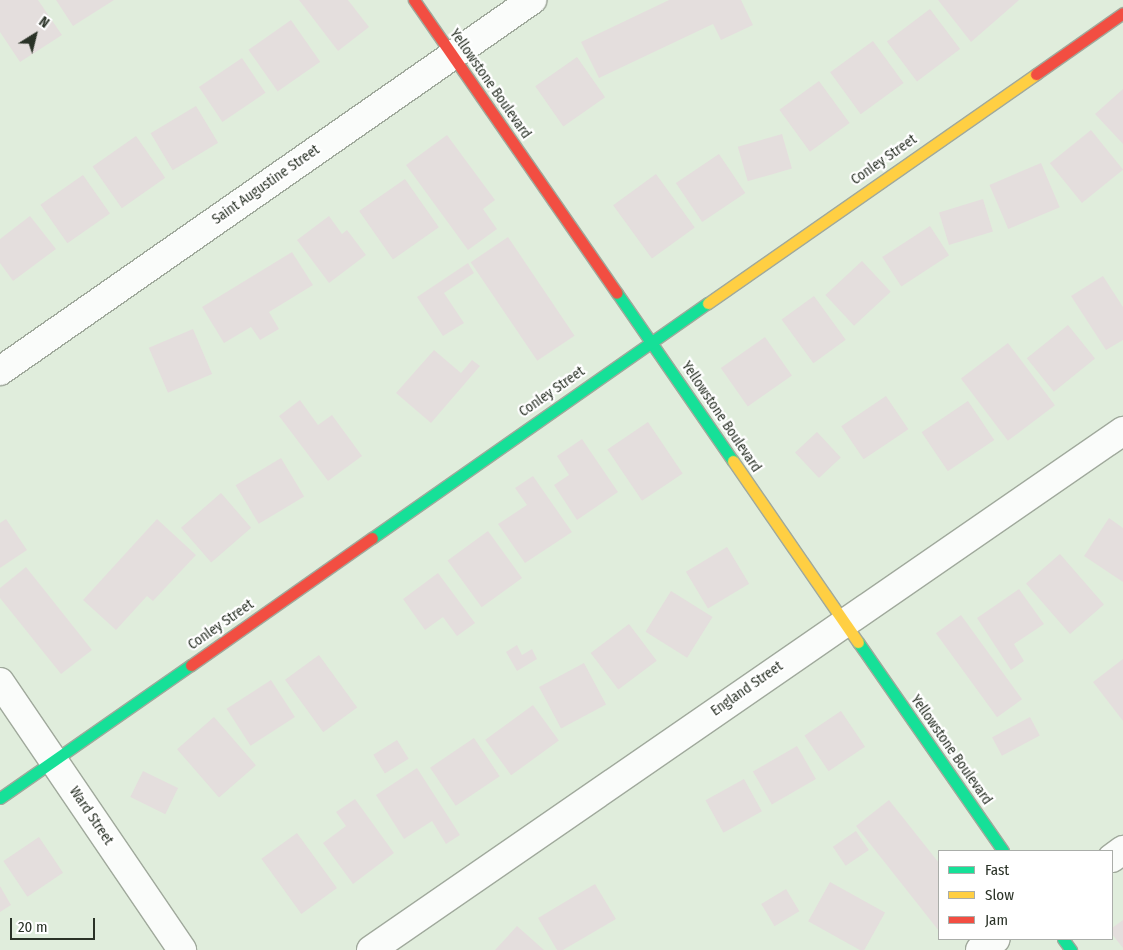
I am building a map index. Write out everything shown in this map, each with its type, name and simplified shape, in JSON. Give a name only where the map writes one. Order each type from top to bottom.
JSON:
[{"type":"street","name":"Yellowstone Boulevard","points":[[414,0],[1002,850]]},
{"type":"street","name":"Saint Augustine Street","points":[[0,371],[532,0]]},
{"type":"street","name":"Conley Street","points":[[0,798],[1123,12]]},
{"type":"street","name":"England Street","points":[[371,950],[1123,431]]},
{"type":"street","name":"Ward Street","points":[[0,682],[182,950]]},
{"type":"street","points":[[980,950],[995,940]]},
{"type":"building","points":[[0,0],[38,0],[62,35],[20,62],[0,32]]},
{"type":"building","points":[[56,0],[114,0],[73,26]]},
{"type":"building","points":[[299,0],[348,0],[369,27],[338,51]]},
{"type":"building","points":[[669,0],[741,0],[753,25],[721,40],[713,24],[599,78],[581,42]]},
{"type":"building","points":[[938,0],[1019,0],[971,42]]},
{"type":"building","points":[[930,9],[960,49],[917,81],[887,41]]},
{"type":"building","points":[[291,20],[320,62],[278,92],[248,50]]},
{"type":"building","points":[[873,41],[904,83],[861,114],[830,72]]},
{"type":"building","points":[[577,57],[605,97],[563,126],[535,86]]},
{"type":"building","points":[[242,58],[265,93],[222,122],[199,87]]},
{"type":"building","points":[[819,81],[850,123],[810,152],[779,110]]},
{"type":"building","points":[[1123,89],[1123,144],[1095,114]]},
{"type":"building","points":[[196,106],[218,143],[173,170],[151,133]]},
{"type":"building","points":[[1091,130],[1123,170],[1082,203],[1050,163]]},
{"type":"building","points":[[782,134],[792,169],[748,181],[738,147]]},
{"type":"building","points":[[447,135],[495,200],[483,209],[497,229],[468,250],[406,165]]},
{"type":"building","points":[[136,136],[165,178],[122,208],[93,166]]},
{"type":"building","points":[[719,154],[745,193],[702,222],[676,183]]},
{"type":"building","points":[[1041,163],[1060,207],[1008,229],[989,185]]},
{"type":"building","points":[[656,174],[695,227],[652,259],[613,205]]},
{"type":"building","points":[[83,175],[110,214],[67,243],[40,205]]},
{"type":"building","points":[[405,179],[439,227],[393,259],[359,211]]},
{"type":"building","points":[[983,199],[993,232],[949,245],[939,212]]},
{"type":"building","points":[[30,216],[56,249],[13,281],[0,263],[0,239]]},
{"type":"building","points":[[329,216],[342,234],[347,230],[366,255],[329,283],[297,240]]},
{"type":"building","points":[[930,226],[949,255],[901,286],[882,257]]},
{"type":"building","points":[[508,237],[575,336],[537,361],[471,262]]},
{"type":"building","points":[[292,252],[313,285],[269,312],[279,329],[260,340],[251,327],[224,343],[202,307]]},
{"type":"building","points":[[862,261],[891,292],[854,326],[825,295]]},
{"type":"building","points":[[468,263],[474,273],[444,293],[464,323],[443,336],[417,297]]},
{"type":"building","points":[[1103,276],[1123,307],[1123,340],[1106,350],[1071,296]]},
{"type":"building","points":[[814,296],[846,340],[813,363],[782,320]]},
{"type":"building","points":[[1068,325],[1095,358],[1054,392],[1027,358]]},
{"type":"building","points":[[193,329],[212,374],[168,393],[149,348]]},
{"type":"building","points":[[765,337],[792,376],[748,406],[721,368]]},
{"type":"building","points":[[1008,343],[1055,405],[1008,441],[961,379]]},
{"type":"building","points":[[434,350],[461,373],[472,360],[480,366],[431,423],[396,393]]},
{"type":"building","points":[[886,396],[908,429],[864,459],[841,426]]},
{"type":"building","points":[[300,400],[318,425],[332,415],[362,456],[328,481],[279,416]]},
{"type":"building","points":[[968,401],[994,440],[948,471],[922,432]]},
{"type":"building","points":[[648,422],[683,473],[642,501],[607,449]]},
{"type":"building","points":[[817,432],[841,458],[819,478],[795,452]]},
{"type":"building","points":[[582,439],[618,492],[577,520],[554,485],[569,475],[557,456]]},
{"type":"building","points":[[281,458],[304,497],[259,524],[236,485]]},
{"type":"building","points":[[533,476],[572,532],[525,563],[498,524],[527,505],[515,488]]},
{"type":"building","points":[[221,493],[251,528],[211,562],[181,528]]},
{"type":"building","points":[[1109,518],[1123,528],[1123,582],[1084,556]]},
{"type":"building","points":[[6,519],[27,550],[0,568],[0,523]]},
{"type":"building","points":[[157,519],[196,555],[153,601],[147,596],[116,630],[83,600]]},
{"type":"building","points":[[488,531],[522,578],[482,607],[448,560]]},
{"type":"building","points":[[727,547],[749,584],[708,609],[686,572]]},
{"type":"building","points":[[1060,554],[1104,605],[1070,634],[1026,584]]},
{"type":"building","points":[[26,567],[92,650],[61,674],[0,598],[0,588]]},
{"type":"building","points":[[438,573],[475,623],[457,636],[443,617],[425,630],[403,599]]},
{"type":"building","points":[[1019,589],[1044,624],[1014,644],[1024,661],[1011,670],[977,618]]},
{"type":"building","points":[[671,591],[713,617],[687,658],[646,632]]},
{"type":"building","points":[[961,615],[1022,699],[997,717],[936,633]]},
{"type":"building","points":[[629,624],[657,661],[618,690],[591,653]]},
{"type":"building","points":[[517,645],[522,655],[532,649],[537,659],[517,671],[506,652]]},
{"type":"building","points":[[319,655],[357,708],[323,732],[285,680]]},
{"type":"building","points":[[1123,659],[1123,721],[1093,682]]},
{"type":"building","points":[[584,663],[606,704],[561,728],[539,687]]},
{"type":"building","points":[[271,680],[295,717],[251,746],[227,709]]},
{"type":"building","points":[[533,705],[559,741],[511,775],[485,740]]},
{"type":"building","points":[[841,711],[865,747],[829,771],[805,736]]},
{"type":"building","points":[[214,717],[256,765],[219,797],[177,749]]},
{"type":"building","points":[[1030,717],[1040,736],[1002,756],[992,737]]},
{"type":"building","points":[[474,738],[500,776],[456,806],[430,768]]},
{"type":"building","points":[[397,740],[409,759],[385,773],[373,755]]},
{"type":"building","points":[[797,746],[816,779],[772,804],[753,772]]},
{"type":"building","points":[[417,768],[460,835],[446,844],[432,821],[404,839],[376,795]]},
{"type":"building","points":[[143,771],[178,788],[165,814],[130,797]]},
{"type":"building","points":[[744,779],[762,811],[723,833],[706,800]]},
{"type":"building","points":[[355,799],[394,853],[353,884],[323,843],[346,826],[336,812]]},
{"type":"building","points":[[889,800],[938,862],[938,930],[856,826]]},
{"type":"building","points":[[856,831],[869,850],[846,866],[833,847]]},
{"type":"building","points":[[297,833],[337,888],[301,914],[261,859]]},
{"type":"building","points":[[39,837],[63,873],[27,897],[3,861]]},
{"type":"building","points":[[830,882],[885,913],[864,950],[860,950],[808,921]]},
{"type":"building","points":[[595,884],[616,919],[563,950],[557,950],[538,918]]},
{"type":"building","points":[[0,886],[11,905],[0,912]]},
{"type":"building","points":[[786,889],[799,911],[775,926],[761,904]]},
{"type":"building","points":[[1123,920],[1123,948],[1113,935],[1113,927]]},
{"type":"building","points":[[517,926],[544,950],[495,950]]},
{"type":"traffic: fast","points":[[617,293],[733,461]]},
{"type":"traffic: fast","points":[[372,538],[708,303]]},
{"type":"traffic: fast","points":[[858,642],[1002,850]]},
{"type":"traffic: fast","points":[[0,798],[191,665]]},
{"type":"traffic: fast","points":[[1064,940],[1071,950]]},
{"type":"traffic: slow","points":[[708,303],[1036,74]]},
{"type":"traffic: slow","points":[[733,461],[858,642]]},
{"type":"traffic: jam","points":[[414,0],[617,293]]},
{"type":"traffic: jam","points":[[1036,74],[1123,13]]},
{"type":"traffic: jam","points":[[191,665],[372,538]]}]
